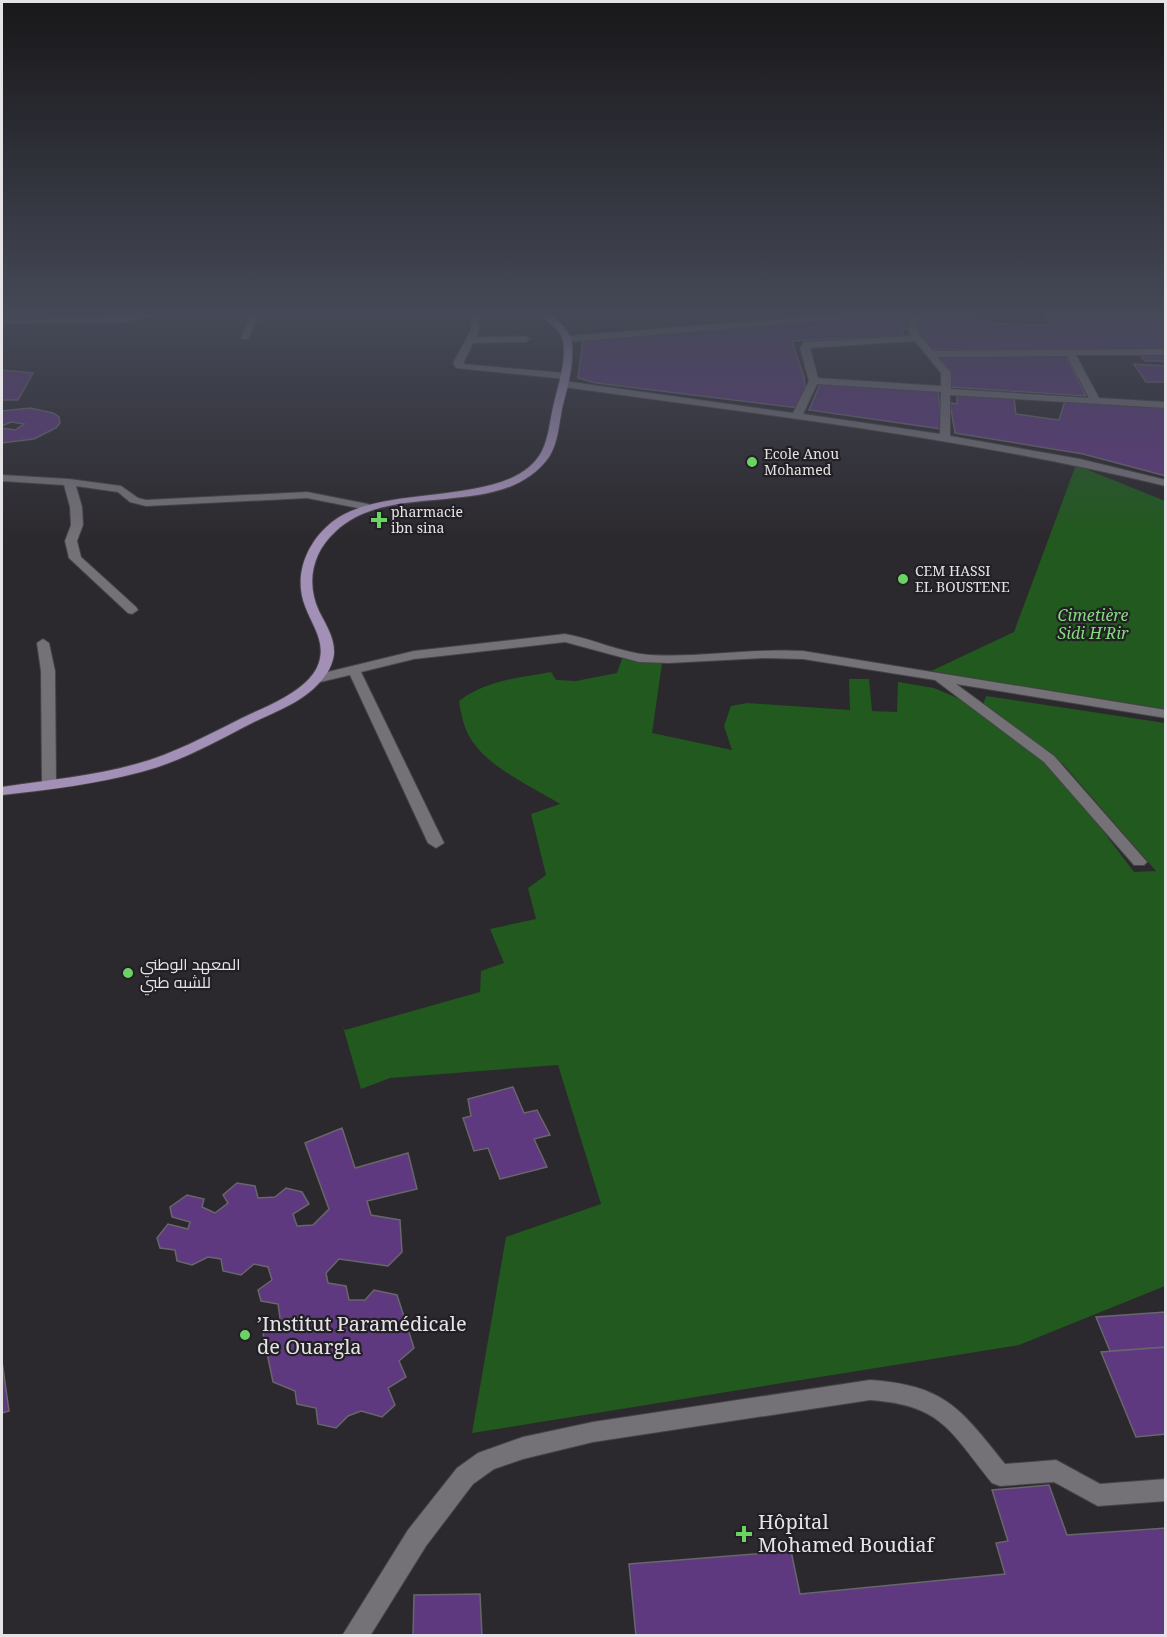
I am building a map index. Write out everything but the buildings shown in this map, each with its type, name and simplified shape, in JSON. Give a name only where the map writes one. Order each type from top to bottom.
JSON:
[{"type":"main road","points":[[2,791],[134,769],[181,753],[287,701],[316,679],[324,668],[327,644],[307,595],[306,568],[317,546],[333,527],[368,507],[476,491],[498,486],[527,473],[546,453],[562,387]]},
{"type":"street","points":[[612,387],[945,438],[1104,468],[1166,483]]},
{"type":"street","points":[[797,416],[811,387]]},
{"type":"street","points":[[907,387],[1166,405]]},
{"type":"street","points":[[1088,387],[1095,400]]},
{"type":"street","points":[[945,390],[945,438]]},
{"type":"street","points":[[1104,468],[1166,492]]},
{"type":"street","points":[[2,478],[50,479],[121,489],[134,500],[146,503],[307,495],[368,507]]},
{"type":"street","points":[[69,482],[76,507],[77,525],[71,541],[75,558],[132,610]]},
{"type":"street","points":[[316,679],[414,655],[460,648],[565,638],[582,640],[620,655],[643,659],[783,653],[935,675],[1166,714]]},
{"type":"street","points":[[43,643],[48,671],[49,783]]},
{"type":"street","points":[[354,670],[436,843]]},
{"type":"street","points":[[935,675],[1049,759],[1139,862]]},
{"type":"street","points":[[355,1635],[417,1538],[465,1476],[486,1461],[524,1448],[593,1432],[870,1390],[900,1390],[939,1404],[1000,1475],[1056,1471],[1098,1495],[1166,1490]]},
{"type":"green space","name":"Cimetière Sidi H'Rir","points":[[1076,465],[1165,501],[1165,709],[931,671],[1014,632]]},
{"type":"green space","points":[[623,656],[662,663],[652,733],[732,750],[724,726],[731,706],[747,703],[850,710],[849,679],[869,679],[872,711],[897,712],[898,682],[934,688],[962,700],[1037,754],[1069,786],[1134,872],[1156,871],[1063,764],[983,705],[986,696],[1165,723],[1165,1286],[1019,1345],[472,1433],[506,1237],[601,1204],[558,1065],[390,1078],[361,1089],[343,1027],[345,1030],[480,992],[481,971],[504,963],[490,929],[536,919],[528,888],[546,875],[531,814],[560,804],[512,776],[480,751],[467,732],[459,701],[481,688],[527,676],[551,672],[556,680],[576,681],[617,673]]},
{"type":"place","name":"Ecole Anou Mohamed","points":[[752,462]]},
{"type":"place","name":"pharmacie ibn sina","points":[[379,520]]},
{"type":"place","name":"CEM HASSI EL BOUSTENE","points":[[903,579]]},
{"type":"place","name":"المعهد الوطني للشبه طبي","points":[[128,973]]},
{"type":"place","name":"’Institut Paramédicale de Ouargla","points":[[245,1335]]},
{"type":"place","name":"Hôpital Mohamed Boudiaf","points":[[744,1534]]}]
